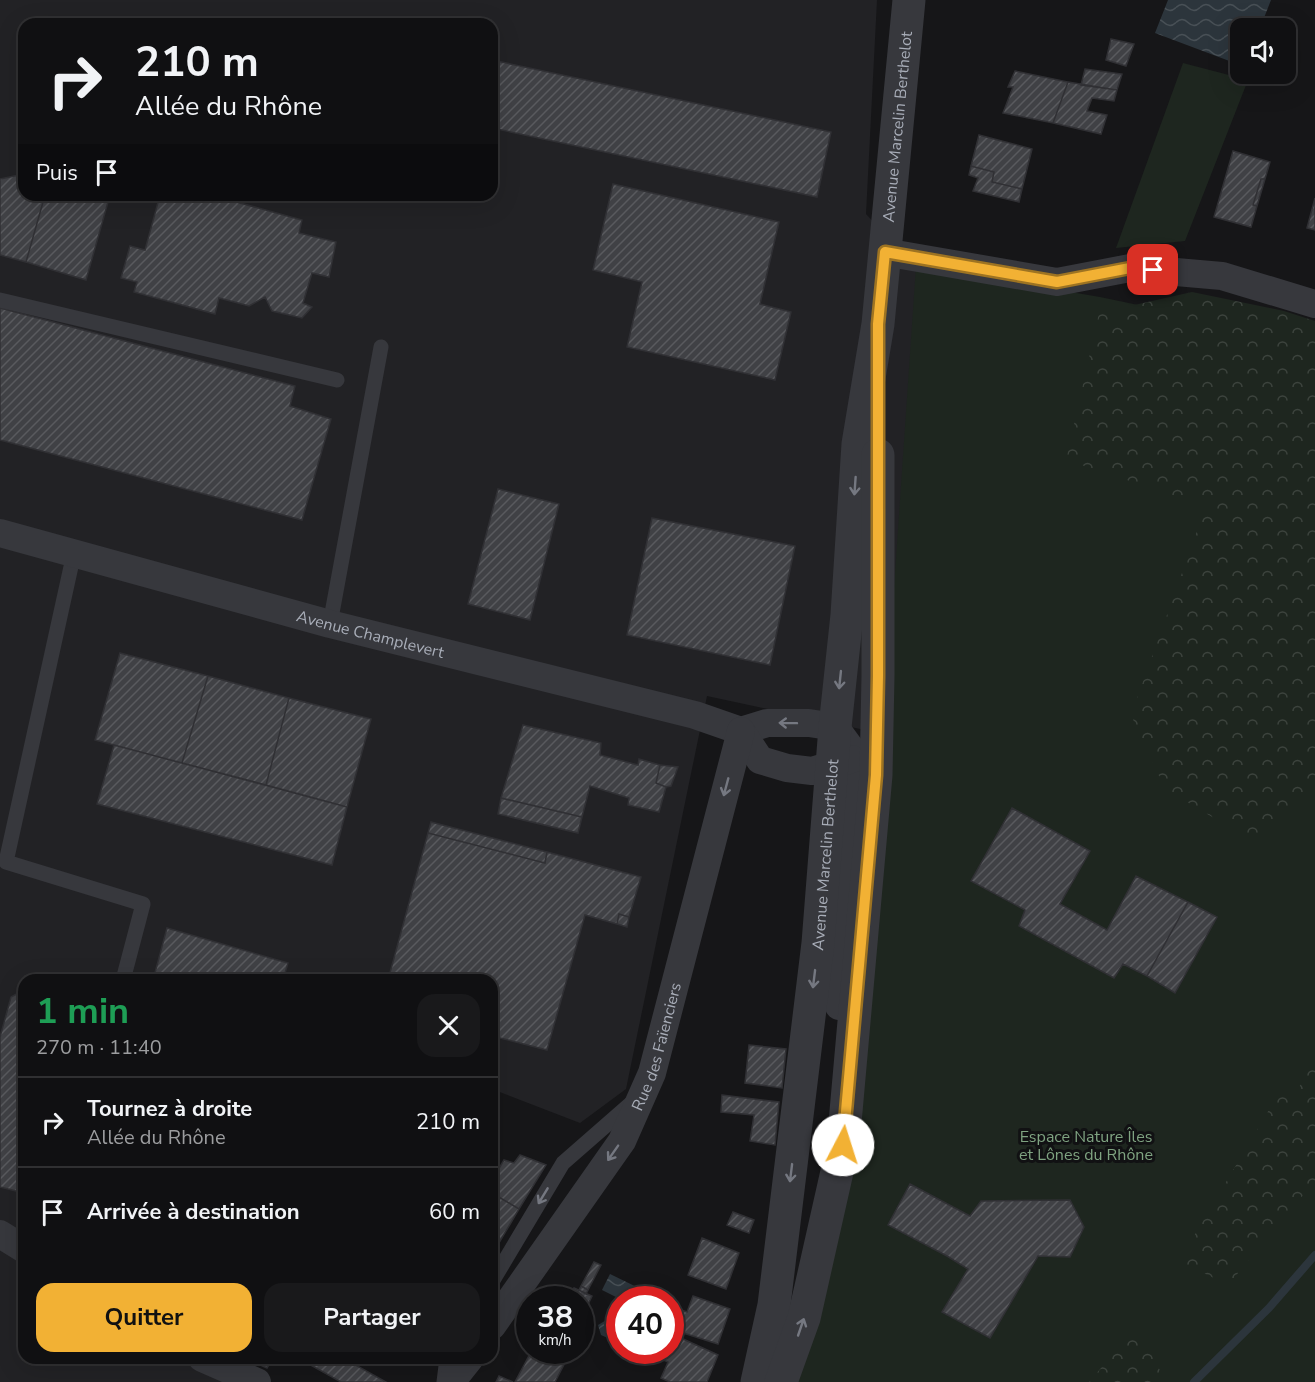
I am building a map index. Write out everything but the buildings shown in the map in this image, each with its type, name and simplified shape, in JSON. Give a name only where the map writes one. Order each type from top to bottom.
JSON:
[{"type":"street","name":"Avenue Marcelin Berthelot","points":[[781,1382],[804,1318],[843,1145],[848,1084],[845,897],[878,324],[909,0]]},
{"type":"street","points":[[885,252],[1057,282],[1130,268],[1222,276],[1315,304]]},
{"type":"street","name":"Avenue Marcelin Berthelot","points":[[757,1382],[774,1305],[845,897],[876,775],[855,754],[835,727],[847,615],[858,444],[878,324]]},
{"type":"street","name":"Avenue Champlevert","points":[[0,533],[330,624],[695,715],[741,731]]},
{"type":"street","points":[[835,727],[809,723],[767,723],[741,731],[760,760],[787,768],[812,771],[855,754]]},
{"type":"street","name":"Rue des Faïenciers","points":[[498,1317],[622,1141],[652,1072],[741,731]]},
{"type":"street","points":[[0,1234],[18,1245]]},
{"type":"street","points":[[216,1364],[257,1382]]},
{"type":"street","points":[[451,1382],[465,1364]]},
{"type":"lane","points":[[0,300],[337,380]]},
{"type":"lane","points":[[330,624],[381,347]]},
{"type":"lane","points":[[74,553],[3,861],[143,904],[125,974]]},
{"type":"lane","points":[[498,1272],[563,1163],[642,1095]]},
{"type":"lane","points":[[444,1382],[446,1364]]},
{"type":"shaded area","points":[[0,0],[877,0],[866,214],[930,283],[888,735],[707,696],[626,1089],[580,1123],[498,1091],[498,974],[18,974],[18,1364],[212,1364],[228,1382],[0,1382]]},
{"type":"green space","points":[[1183,63],[1230,75],[1230,84],[1246,84],[1185,241],[1116,248]]},
{"type":"green space","name":"Espace Nature Îles et Lônes du Rhône","points":[[916,266],[1100,297],[1315,342],[1315,1382],[797,1382],[855,1159]]},
{"type":"green space","points":[[1192,292],[1284,311],[1315,321],[1315,796],[1251,840],[1165,789],[1131,715],[1206,506],[1066,460],[1099,313]]},
{"type":"green space","points":[[1315,1053],[1315,1181],[1228,1285],[1179,1261],[1282,1088],[1297,1092]]},
{"type":"green space","points":[[1137,1326],[1166,1382],[1089,1382]]},
{"type":"water","points":[[1168,0],[1271,0],[1264,18],[1230,18],[1230,61],[1155,33]]},
{"type":"water","points":[[610,1274],[635,1286],[606,1286],[606,1292],[602,1290]]},
{"type":"water","points":[[606,1320],[606,1337],[601,1335],[598,1325]]},
{"type":"waterway","points":[[1194,1382],[1269,1308],[1315,1255]]},
{"type":"route","points":[[843,1145],[876,775],[878,324],[885,252],[1057,282],[1130,268],[1153,270]]}]
